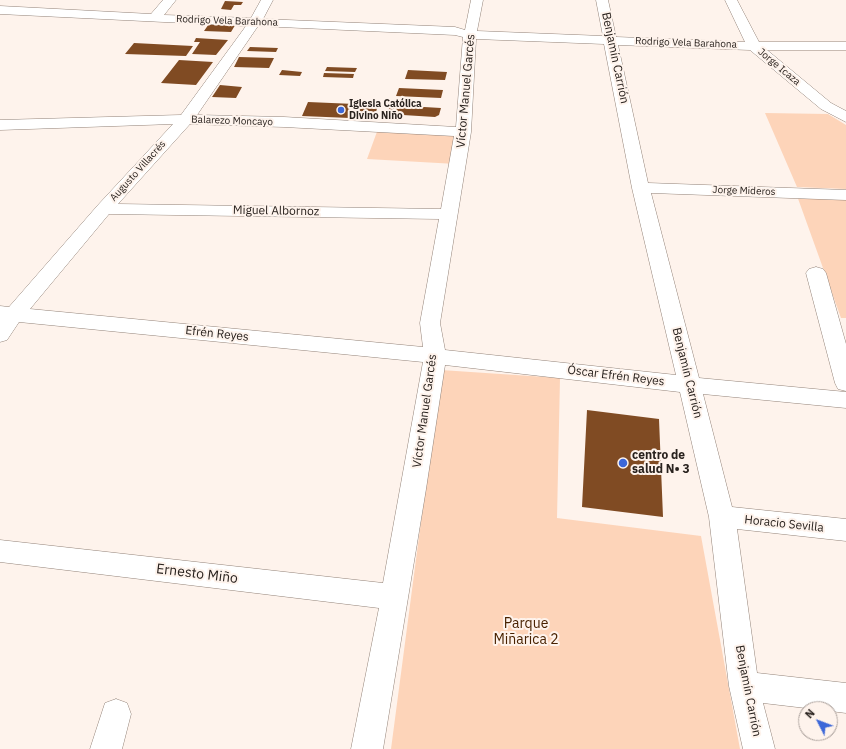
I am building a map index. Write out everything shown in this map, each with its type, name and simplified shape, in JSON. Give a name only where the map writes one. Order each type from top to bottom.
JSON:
[{"type":"street","points":[[154,18],[170,0]]},
{"type":"street","name":"Augusto Villacrés","points":[[0,335],[7,314],[186,119],[255,22],[267,0]]},
{"type":"street","name":"Víctor Manuel Garcés","points":[[367,749],[414,488],[435,356],[430,323],[463,132],[465,31],[477,0]]},
{"type":"street","name":"Benjamín Carrión","points":[[602,0],[611,36],[641,188],[691,385],[722,517],[744,686],[759,749]]},
{"type":"street","name":"Jorge Icaza","points":[[731,0],[751,42],[826,106],[846,117]]},
{"type":"street","name":"Rodrigo Vela Barahona","points":[[0,10],[154,18],[846,46]]},
{"type":"street","name":"Rodrigo Vela Barahona","points":[[751,42],[846,38]]},
{"type":"street","name":"Balarezo Moncayo","points":[[0,125],[186,119],[284,122],[463,132]]},
{"type":"street","name":"Jorge Mideros","points":[[641,188],[846,195]]},
{"type":"street","name":"Miguel Albornoz","points":[[104,209],[449,214]]},
{"type":"street","points":[[816,273],[846,384]]},
{"type":"street","name":"Efrén Reyes","points":[[7,314],[435,356]]},
{"type":"street","name":"Óscar Efrén Reyes","points":[[435,356],[691,385],[846,400]]},
{"type":"street","name":"Horacio Sevilla","points":[[722,517],[846,530]]},
{"type":"street","name":"Ernesto Miño","points":[[0,551],[394,597]]},
{"type":"street","points":[[744,686],[846,698]]},
{"type":"street","points":[[106,749],[116,714]]},
{"type":"green space","points":[[765,113],[828,114],[846,125],[846,189],[797,187]]},
{"type":"green space","points":[[378,129],[462,132],[456,164],[367,159]]},
{"type":"green space","points":[[796,193],[846,196],[846,318],[841,318]]},
{"type":"green space","name":"Parque Miñarica 2","points":[[441,370],[560,378],[557,518],[701,536],[740,749],[391,749]]},
{"type":"building","points":[[225,1],[243,2],[241,5],[234,5],[231,10],[221,9]]},
{"type":"building","points":[[211,21],[237,22],[231,32],[204,31]]},
{"type":"building","points":[[196,38],[228,40],[216,55],[192,54],[200,42],[194,42]]},
{"type":"building","points":[[134,43],[193,46],[186,56],[125,54]]},
{"type":"building","points":[[250,47],[278,48],[276,52],[247,51]]},
{"type":"building","points":[[239,57],[274,58],[269,68],[234,67]]},
{"type":"building","points":[[179,60],[213,62],[196,85],[161,83]]},
{"type":"building","points":[[327,67],[357,68],[355,72],[325,71]]},
{"type":"building","points":[[282,70],[302,72],[300,76],[279,75]]},
{"type":"building","points":[[408,70],[447,72],[445,80],[405,79]]},
{"type":"building","points":[[324,73],[354,74],[353,78],[323,77]]},
{"type":"building","points":[[220,85],[242,87],[236,98],[212,97]]},
{"type":"building","points":[[399,88],[443,90],[441,98],[396,96]]},
{"type":"building","name":"Iglesia Católica Divino Niño","points":[[308,102],[378,105],[374,119],[302,116]]},
{"type":"building","points":[[390,105],[441,108],[439,115],[435,117],[387,114]]},
{"type":"building","name":"centro de salud N• 3","points":[[587,410],[659,419],[663,517],[582,507]]},
{"type":"place","name":"Iglesia Católica Divino Niño","points":[[341,110]]},
{"type":"place","name":"centro de salud N• 3","points":[[623,463]]}]
